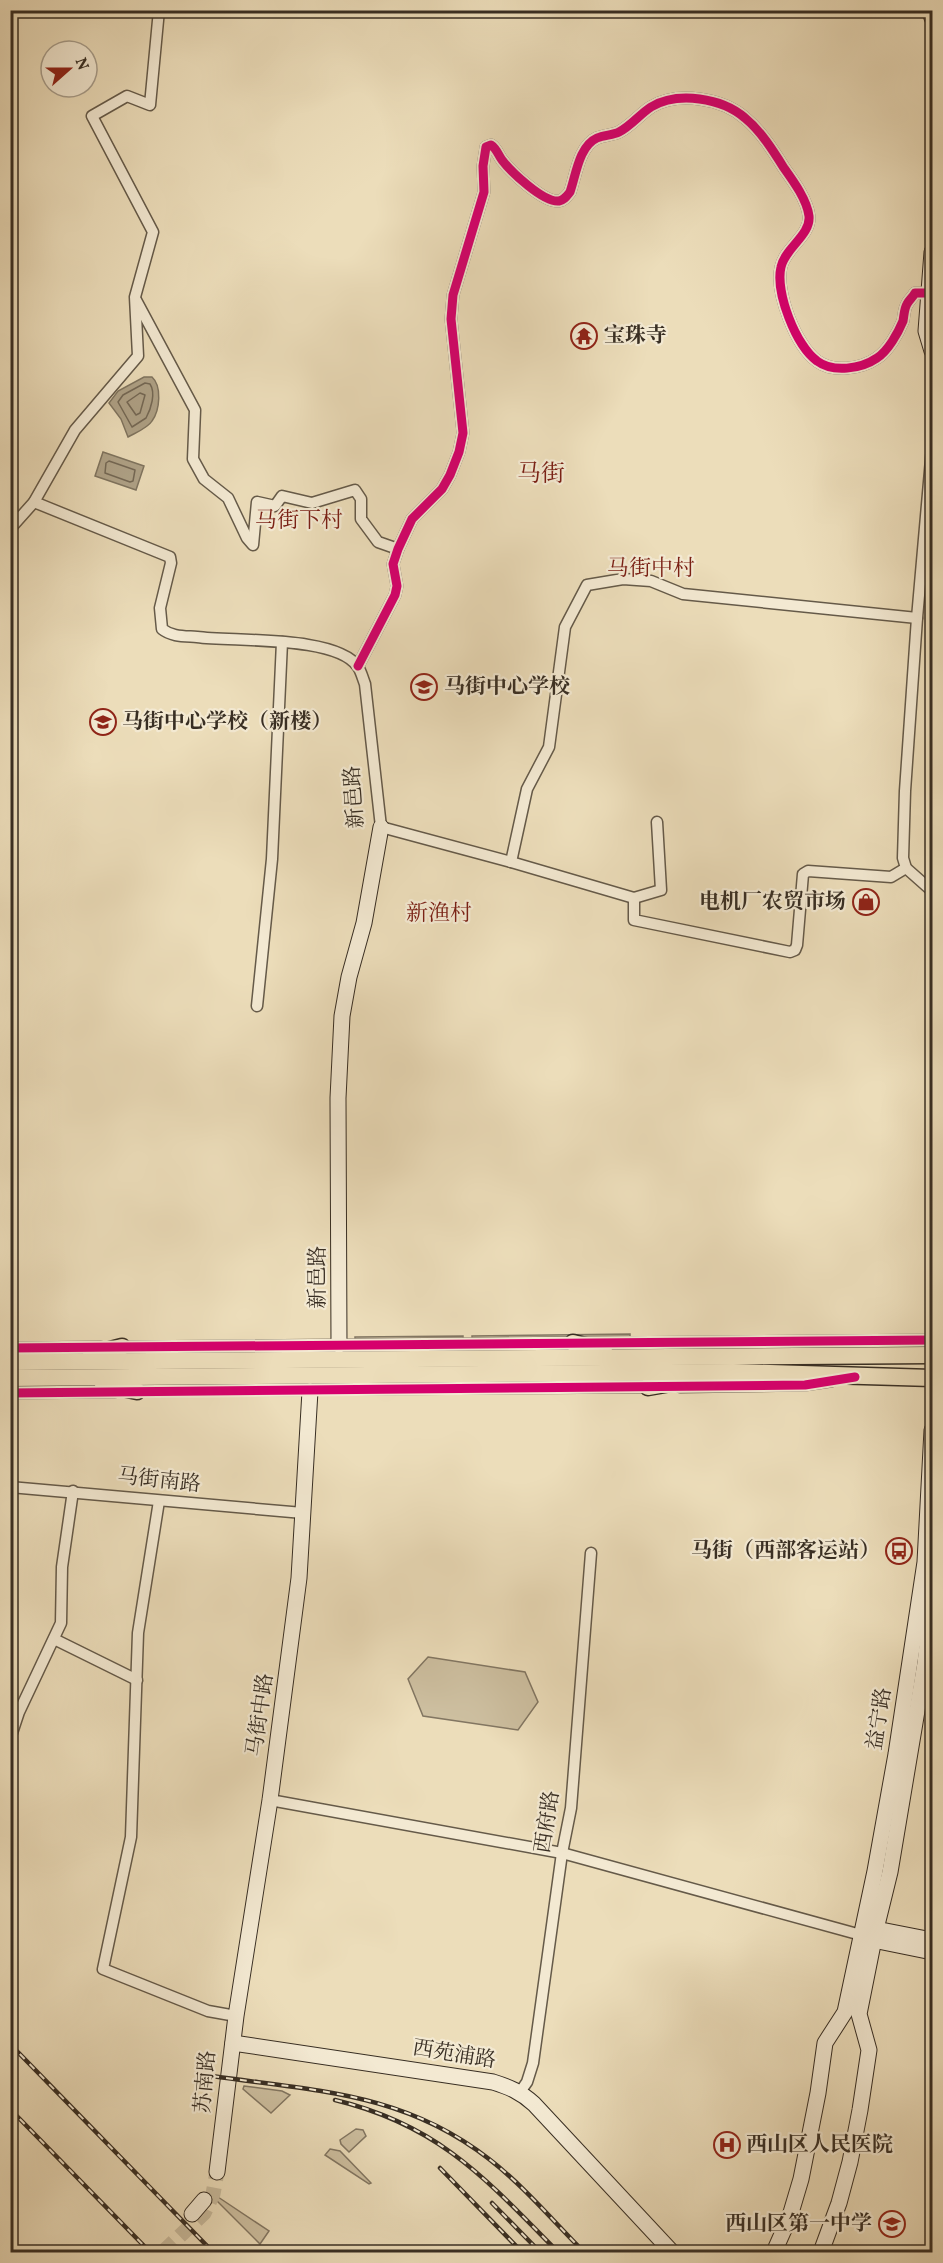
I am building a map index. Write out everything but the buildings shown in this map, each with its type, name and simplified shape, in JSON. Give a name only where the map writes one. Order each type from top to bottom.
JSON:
[{"type":"main road","points":[[573,1343],[625,1357]]},
{"type":"main road","points":[[70,1369],[122,1347]]},
{"type":"main road","points":[[10,1378],[70,1369],[625,1357],[933,1355]]},
{"type":"main road","points":[[10,1362],[70,1369],[733,1372],[855,1377],[933,1377]]},
{"type":"main road","points":[[70,1369],[137,1391]]},
{"type":"main road","points":[[648,1387],[733,1372]]},
{"type":"street","points":[[10,530],[34,502],[75,430],[138,356],[135,297],[153,232],[92,116],[127,96],[150,105],[159,10]]},
{"type":"street","points":[[930,10],[933,18]]},
{"type":"street","points":[[34,502],[170,557],[171,564],[160,608],[162,629],[169,634],[316,646],[333,650],[358,666],[395,595],[397,586],[393,564],[412,519],[442,489],[459,452],[463,433],[451,319],[453,295],[484,192],[483,165],[486,147],[491,145],[495,148],[515,174],[542,196],[556,202],[565,199],[570,192],[586,145],[598,137],[619,132],[651,107],[662,102],[687,98],[711,102],[746,118],[793,181],[806,207],[809,224],[785,256],[781,268],[782,293],[788,316],[806,350],[818,362],[832,367],[865,366],[880,357],[893,340],[902,322],[906,304],[915,293],[929,300]]},
{"type":"street","points":[[933,252],[926,331],[933,351]]},
{"type":"street","points":[[135,297],[195,410],[193,459],[204,479],[228,498],[247,538],[253,545],[257,502],[275,506],[282,496],[312,503],[355,490],[361,499],[361,519],[378,542],[398,549]]},
{"type":"street","points":[[933,448],[917,618],[905,791],[903,858],[906,868],[933,891]]},
{"type":"street","points":[[511,862],[527,789],[549,747],[565,627],[587,585],[622,579],[651,581],[683,594],[917,618]]},
{"type":"street","points":[[257,1006],[272,859],[282,642]]},
{"type":"street","name":"新邑路","points":[[339,1345],[338,1098],[342,1016],[349,977],[364,923],[381,826],[365,684],[358,666]]},
{"type":"street","points":[[381,826],[634,898],[661,890],[657,822]]},
{"type":"street","points":[[634,898],[634,920],[790,952],[795,950],[797,945],[803,874],[808,871],[891,877],[906,868]]},
{"type":"street","points":[[10,1348],[933,1340]]},
{"type":"street","points":[[10,1393],[805,1385],[855,1377]]},
{"type":"street","name":"马街中路","points":[[233,2043],[270,1800],[299,1578],[310,1391]]},
{"type":"street","name":"益宁路","points":[[870,1934],[875,1871],[894,1765],[925,1562],[933,1430]]},
{"type":"street","name":"马街南路","points":[[10,1487],[303,1513]]},
{"type":"street","points":[[12,1733],[19,1712],[62,1623],[62,1567],[73,1491]]},
{"type":"street","points":[[159,1501],[138,1633],[131,1837],[103,1969],[208,2011],[236,2016]]},
{"type":"street","name":"西府路","points":[[520,2092],[527,2082],[533,2063],[562,1853],[571,1808],[591,1553]]},
{"type":"street","name":"益宁路","points":[[852,2013],[870,1934],[890,1872],[933,1600]]},
{"type":"street","points":[[54,1639],[137,1680]]},
{"type":"street","points":[[270,1800],[562,1853],[933,1952]]},
{"type":"street","points":[[870,1934],[933,1940]]},
{"type":"street","points":[[774,2253],[801,2179],[825,2043],[852,2013],[869,2050],[860,2110],[839,2203],[821,2253]]},
{"type":"street","name":"西苑浦路","points":[[233,2043],[493,2082],[520,2092],[534,2104],[672,2253]]},
{"type":"street","name":"苏南路","points":[[214,2169],[233,2043]]},
{"type":"street","points":[[192,2214],[204,2200]]},
{"type":"shaded area","points":[[630,1334],[630,1336],[472,1338],[472,1336]]},
{"type":"shaded area","points":[[463,1336],[463,1338],[355,1339],[355,1337]]},
{"type":"shaded area","points":[[890,1344],[888,1347],[630,1350],[613,1347]]},
{"type":"shaded area","points":[[318,1348],[318,1352],[120,1354],[138,1349]]},
{"type":"shaded area","points":[[573,1348],[573,1350],[356,1352],[354,1349]]},
{"type":"shaded area","points":[[428,1657],[525,1672],[538,1702],[518,1730],[423,1716],[408,1679]]},
{"type":"shaded area","points":[[244,2086],[282,2091],[290,2095],[271,2113],[243,2089]]},
{"type":"shaded area","points":[[356,2129],[363,2130],[366,2136],[349,2152],[340,2140]]},
{"type":"shaded area","points":[[330,2149],[340,2151],[371,2183],[369,2184],[325,2155]]},
{"type":"shaded area","points":[[218,2197],[269,2231],[260,2244],[216,2200]]},
{"type":"water","points":[[144,377],[152,377],[157,386],[159,398],[157,411],[148,426],[128,437],[121,419],[109,403],[118,391]]},
{"type":"water","points":[[103,452],[144,466],[136,490],[95,476]]},
{"type":"tunnel","points":[[163,2252],[204,2213],[213,2194],[217,2172]]},
{"type":"railway","points":[[10,2044],[213,2252]]},
{"type":"railway","points":[[212,2076],[357,2098],[391,2107],[424,2120],[457,2137],[502,2169],[584,2252]]},
{"type":"railway","points":[[335,2100],[404,2124],[432,2140],[483,2178],[558,2252]]},
{"type":"railway","points":[[10,2109],[150,2252]]},
{"type":"railway","points":[[440,2168],[522,2252]]},
{"type":"railway","points":[[492,2203],[540,2252]]},
{"type":"cycle path","points":[[358,666],[395,595],[397,586],[393,564],[412,519],[442,489],[459,452],[463,433],[451,319],[453,295],[484,192],[483,166],[486,147],[491,145],[502,160],[528,186],[545,197],[559,201],[570,192],[582,154],[586,147],[597,138],[619,132],[651,107],[662,102],[687,98],[712,102],[735,111],[756,129],[796,185],[806,204],[809,223],[783,260],[780,278],[784,304],[789,318],[809,354],[817,361],[831,367],[855,367],[870,362],[885,351],[895,336],[903,321],[906,306],[915,293],[928,293]]},
{"type":"cycle path","points":[[10,1348],[932,1340]]},
{"type":"cycle path","points":[[10,1393],[805,1385],[855,1377]]},
{"type":"place","name":"宝珠寺","points":[[584,336]]},
{"type":"place","name":"马街中心学校","points":[[424,687]]},
{"type":"place","name":"马街中心学校（新楼）","points":[[103,722]]},
{"type":"place","name":"电机厂农贸市场","points":[[866,902]]},
{"type":"place","name":"马街（西部客运站）","points":[[899,1551]]},
{"type":"place","name":"西山区人民医院","points":[[727,2145]]},
{"type":"place","name":"西山区第一中学","points":[[892,2224]]},
{"type":"district","name":"马街","points":[[541,475]]},
{"type":"district","name":"马街下村","points":[[299,521]]},
{"type":"district","name":"马街中村","points":[[651,569]]},
{"type":"district","name":"新渔村","points":[[439,914]]}]
